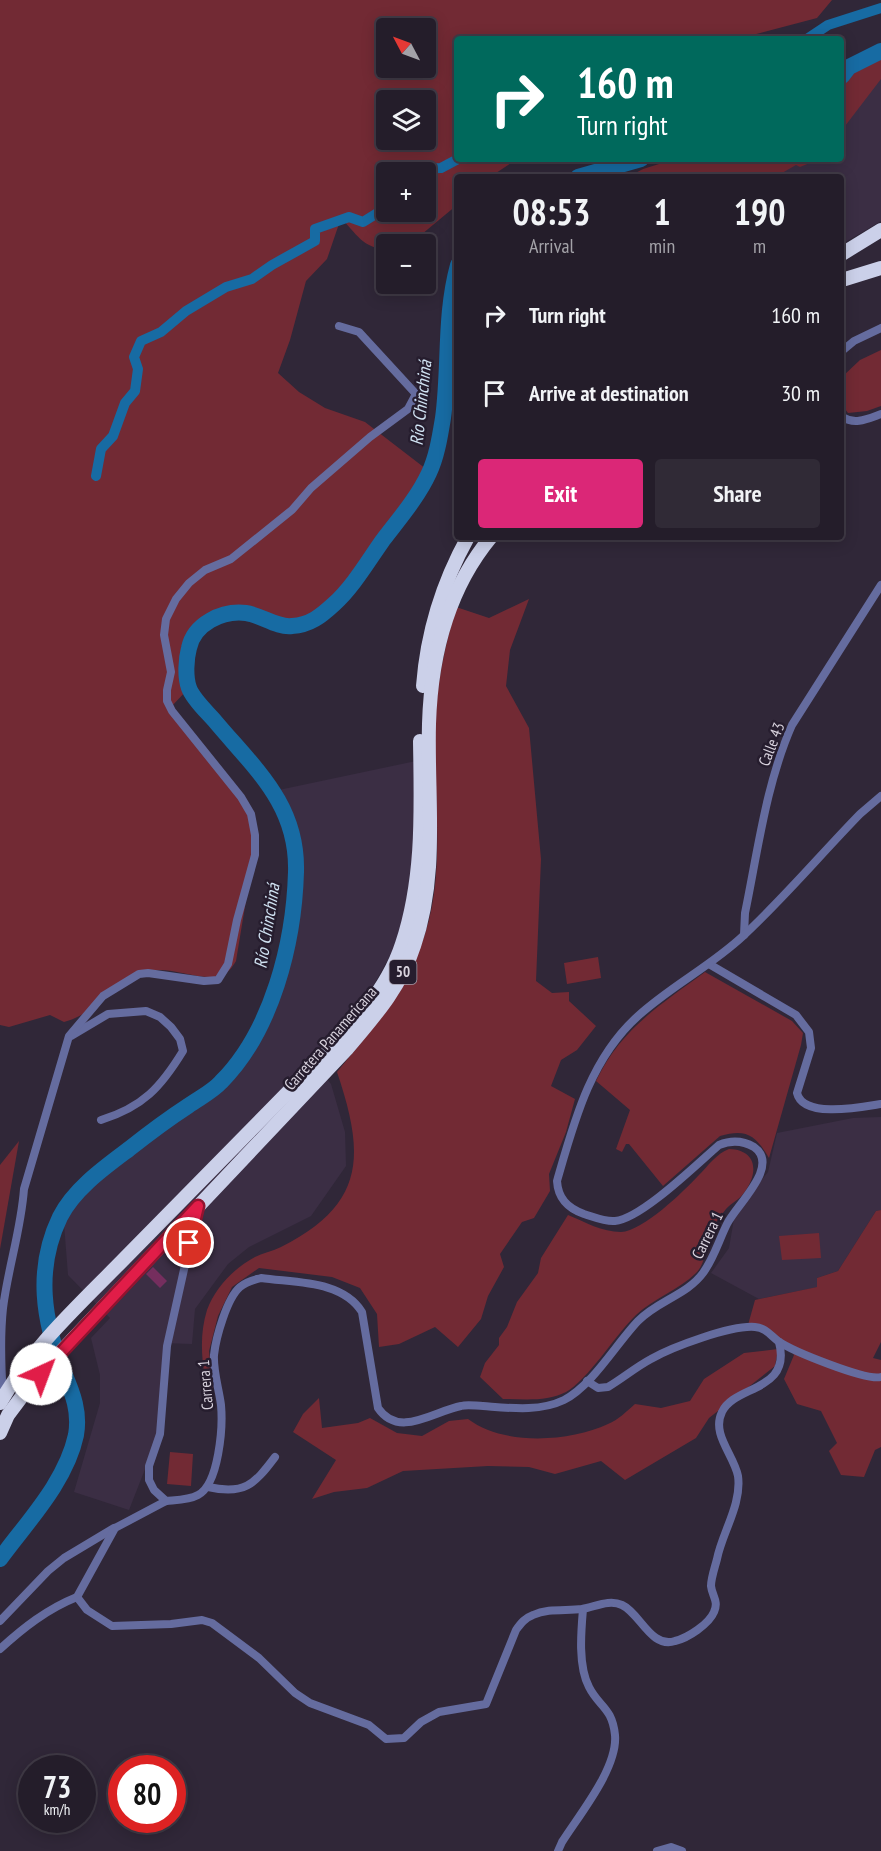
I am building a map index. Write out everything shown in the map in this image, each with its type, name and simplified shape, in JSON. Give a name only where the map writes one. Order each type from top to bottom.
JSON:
[{"type":"highway","points":[[844,253],[881,230]]},
{"type":"highway","points":[[844,279],[881,268]]},
{"type":"highway","name":"Carretera Panamericana","points":[[2,1400],[28,1362],[87,1297],[338,1041],[372,1000],[395,962],[408,926],[417,880],[421,836],[420,725],[428,646],[441,598],[467,540]]},
{"type":"highway","name":"Carretera Panamericana","points":[[0,1433],[14,1406],[41,1374],[368,1024],[386,1001],[406,967],[421,926],[429,880],[432,833],[429,724],[433,676],[451,603],[465,573],[489,540]]},
{"type":"street","points":[[2,1400],[2,1308],[22,1213],[24,1189],[69,1036],[103,996],[139,974],[218,980],[228,964],[237,920],[255,855],[255,836],[251,814],[241,797],[172,711],[167,700],[171,672],[164,635],[166,619],[176,599],[189,583],[205,570],[231,559],[292,510],[311,488],[370,437],[408,409],[416,394],[359,332],[339,326]]},
{"type":"street","points":[[844,349],[854,341],[881,328]]},
{"type":"street","points":[[844,418],[850,422],[865,420],[881,414]]},
{"type":"street","name":"Calle 43","points":[[744,936],[746,913],[767,807],[782,748],[802,709],[881,585]]},
{"type":"street","name":"Carrera 1","points":[[208,1487],[213,1476],[220,1441],[221,1408],[214,1356],[218,1335],[232,1298],[239,1287],[250,1281],[261,1278],[336,1289],[355,1301],[362,1312],[378,1408],[383,1415],[400,1422],[416,1422],[463,1405],[529,1409],[551,1405],[573,1395],[639,1320],[661,1303],[691,1286],[702,1275],[734,1211],[755,1185],[762,1172],[763,1160],[756,1149],[747,1143],[730,1141],[719,1145],[642,1210],[627,1219],[614,1222],[600,1220],[576,1211],[565,1203],[558,1193],[557,1181],[581,1101],[599,1065],[621,1034],[639,1015],[744,936],[860,814],[881,796]]},
{"type":"street","points":[[709,964],[796,1015],[809,1032],[811,1048],[797,1094],[800,1100],[809,1107],[820,1110],[881,1104]]},
{"type":"street","points":[[69,1036],[76,1035],[108,1014],[146,1011],[160,1017],[180,1040],[183,1051],[156,1090],[120,1114],[101,1120]]},
{"type":"street","points":[[166,1501],[154,1490],[149,1480],[149,1466],[160,1434],[167,1346],[198,1206]]},
{"type":"street","points":[[587,1381],[598,1388],[608,1387],[663,1352],[742,1327],[763,1329],[778,1342],[851,1372],[866,1377],[881,1377]]},
{"type":"street","points":[[76,1598],[87,1610],[112,1626],[171,1624],[202,1620],[212,1623],[259,1659],[295,1693],[310,1703],[369,1725],[386,1739],[395,1740],[404,1738],[421,1722],[439,1712],[486,1704],[516,1630],[523,1621],[535,1614],[583,1609],[614,1602],[624,1605],[662,1641],[674,1642],[712,1616],[717,1602],[711,1586],[719,1548],[729,1527],[738,1477],[720,1434],[722,1411],[730,1402],[768,1380],[777,1370],[782,1353],[778,1342]]},
{"type":"street","points":[[0,1621],[48,1571],[64,1558],[166,1501],[197,1496],[208,1487],[220,1490],[241,1489],[260,1477],[275,1457]]},
{"type":"street","points":[[0,1649],[28,1623],[61,1603],[76,1598],[115,1528]]},
{"type":"street","points":[[558,1851],[561,1842],[610,1764],[614,1746],[615,1736],[608,1710],[587,1685],[580,1643],[583,1609]]},
{"type":"street","points":[[657,1851],[671,1847],[681,1851]]},
{"type":"shaded area","points":[[0,0],[832,0],[817,18],[748,36],[454,36],[454,162],[512,162],[494,174],[454,174],[454,207],[422,234],[376,234],[376,247],[361,239],[341,218],[327,259],[306,281],[290,340],[278,373],[299,392],[325,408],[365,422],[430,472],[360,575],[328,611],[316,620],[297,626],[246,613],[229,613],[213,619],[199,629],[187,648],[186,666],[189,688],[170,708],[248,802],[256,840],[236,961],[228,972],[217,977],[151,971],[129,980],[76,1018],[64,1022],[50,1015],[9,1027],[0,1025]]},
{"type":"shaded area","points":[[881,58],[881,79],[844,127],[844,85],[856,71]]},
{"type":"shaded area","points":[[881,72],[881,221],[844,243],[844,174],[741,174],[770,162],[844,162],[844,114]]},
{"type":"shaded area","points":[[665,162],[812,162],[800,167],[796,165],[780,174],[634,174]]},
{"type":"shaded area","points":[[881,350],[881,406],[867,411],[848,413],[844,408],[844,375],[860,360]]},
{"type":"shaded area","points":[[529,599],[510,650],[506,686],[529,728],[541,859],[536,981],[552,993],[569,992],[569,1001],[596,1026],[577,1050],[561,1060],[551,1086],[575,1099],[566,1132],[549,1174],[550,1191],[534,1218],[522,1222],[500,1254],[504,1267],[488,1296],[481,1319],[458,1347],[435,1327],[399,1344],[379,1347],[377,1314],[360,1288],[332,1277],[259,1268],[232,1287],[218,1316],[209,1351],[213,1392],[209,1405],[202,1357],[202,1334],[210,1302],[226,1279],[247,1262],[309,1231],[330,1213],[343,1195],[351,1175],[354,1153],[352,1128],[337,1072],[361,1043],[404,982],[420,948],[429,921],[437,867],[435,727],[437,696],[456,607],[489,618]]},
{"type":"shaded area","points":[[416,761],[418,831],[410,901],[396,945],[372,988],[311,1059],[331,1084],[345,1132],[346,1166],[311,1216],[249,1247],[228,1264],[195,1309],[192,1344],[164,1343],[158,1436],[129,1510],[74,1492],[100,1403],[100,1375],[91,1338],[110,1318],[68,1275],[63,1211],[101,1170],[164,1122],[219,1085],[250,1042],[268,1008],[281,972],[294,900],[296,868],[293,838],[285,811],[274,791]]},
{"type":"shaded area","points":[[598,957],[601,978],[567,984],[564,963]]},
{"type":"shaded area","points":[[705,972],[792,1021],[803,1033],[801,1045],[769,1158],[760,1144],[750,1136],[737,1133],[720,1136],[663,1186],[629,1144],[626,1144],[622,1152],[616,1149],[630,1110],[596,1081],[617,1047],[643,1019]]},
{"type":"shaded area","points":[[881,1117],[881,1210],[876,1211],[838,1271],[817,1278],[818,1287],[759,1299],[711,1273],[729,1248],[735,1213],[768,1172],[777,1133],[853,1118]]},
{"type":"shaded area","points":[[19,1141],[0,1249],[0,1165]]},
{"type":"shaded area","points":[[729,1149],[739,1150],[750,1158],[753,1164],[752,1179],[743,1194],[726,1209],[711,1231],[700,1268],[682,1284],[636,1315],[583,1378],[559,1395],[535,1399],[503,1399],[480,1377],[485,1363],[499,1345],[499,1338],[507,1327],[517,1302],[538,1273],[541,1258],[568,1215],[607,1230],[621,1232],[630,1230],[662,1210],[717,1157]]},
{"type":"shaded area","points":[[881,1210],[881,1342],[873,1358],[881,1360],[881,1447],[875,1450],[864,1477],[841,1475],[829,1451],[837,1443],[821,1411],[797,1404],[784,1379],[794,1355],[783,1341],[748,1325],[755,1300],[817,1287],[817,1278],[838,1271],[876,1211]]},
{"type":"shaded area","points":[[819,1233],[821,1258],[782,1260],[779,1236]]},
{"type":"shaded area","points":[[778,1349],[775,1366],[709,1418],[696,1438],[625,1480],[601,1461],[555,1474],[529,1467],[488,1466],[403,1471],[367,1488],[334,1492],[312,1499],[336,1460],[293,1432],[303,1414],[319,1398],[322,1428],[358,1423],[370,1418],[397,1433],[422,1436],[449,1421],[468,1419],[483,1428],[518,1437],[575,1435],[612,1422],[635,1404],[661,1408],[690,1401],[704,1379],[744,1353]]},
{"type":"shaded area","points":[[170,1452],[193,1454],[191,1486],[167,1484]]},
{"type":"building","points":[[153,1267],[167,1281],[160,1288],[146,1274]]},
{"type":"waterway","points":[[812,36],[828,25],[881,8]]},
{"type":"waterway","name":"Río Chinchiná","points":[[844,73],[849,67],[881,51]]},
{"type":"waterway","points":[[436,168],[454,161]]},
{"type":"waterway","name":"Río Chinchiná","points":[[588,174],[630,162]]},
{"type":"waterway","points":[[96,476],[101,449],[113,436],[125,403],[135,391],[138,369],[134,357],[141,341],[161,332],[186,311],[226,287],[252,279],[315,241],[315,229],[349,217],[363,222],[376,214]]},
{"type":"waterway","name":"Río Chinchiná","points":[[0,1559],[55,1485],[64,1469],[76,1435],[75,1403],[51,1334],[45,1295],[47,1256],[60,1217],[73,1197],[100,1171],[158,1127],[210,1092],[239,1061],[267,1012],[277,984],[291,928],[296,872],[295,848],[290,826],[271,789],[258,771],[191,692],[186,668],[192,639],[210,620],[228,614],[246,613],[286,626],[304,624],[329,608],[348,590],[360,574],[408,508],[434,460],[443,418],[449,322],[454,284]]},
{"type":"route","points":[[41,1374],[198,1206],[189,1243]]}]
